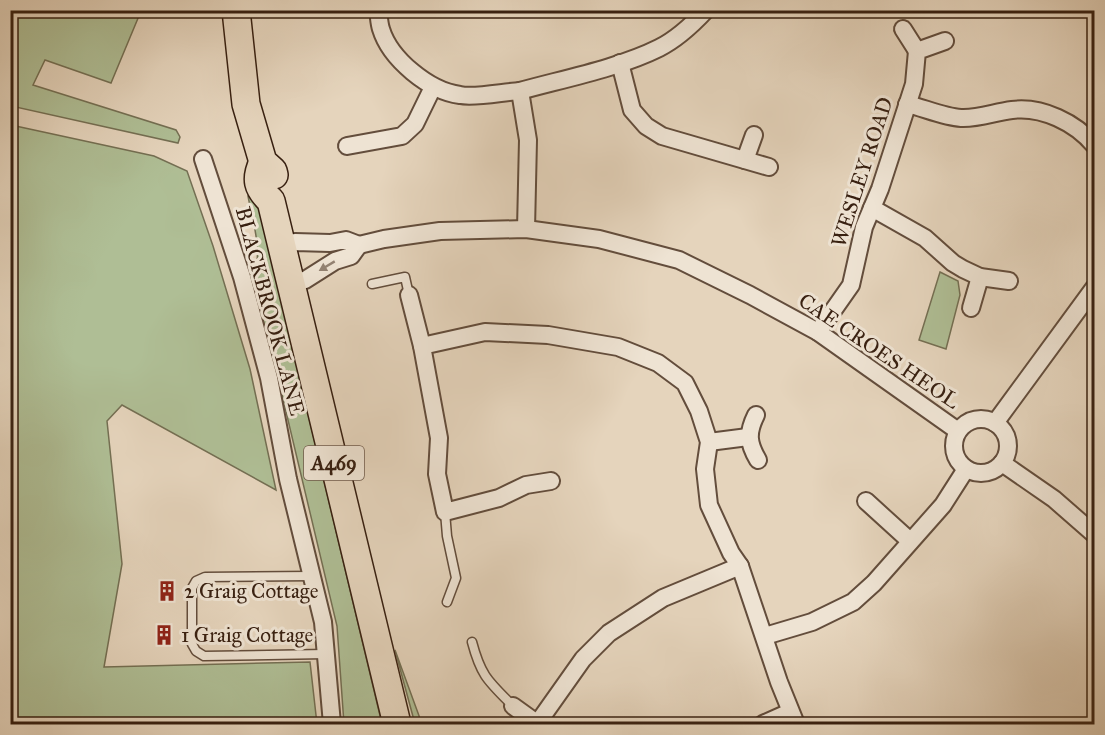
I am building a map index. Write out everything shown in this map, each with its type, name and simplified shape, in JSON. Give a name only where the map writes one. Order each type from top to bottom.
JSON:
[{"type":"main road","name":"A469","points":[[236,10],[246,104],[263,162],[257,174],[261,192],[271,201],[396,724]]},
{"type":"street","points":[[378,10],[381,31],[396,56],[433,87],[460,95],[520,91],[620,63],[659,48],[687,29],[706,10]]},
{"type":"street","points":[[903,29],[917,51],[945,41]]},
{"type":"street","name":"WESLEY ROAD","points":[[818,332],[851,285],[864,227],[880,189],[914,84],[917,51]]},
{"type":"street","points":[[620,63],[632,110],[646,126],[662,136],[769,167]]},
{"type":"street","points":[[348,146],[402,136],[415,124],[433,87]]},
{"type":"street","points":[[520,91],[528,140],[526,229]]},
{"type":"street","points":[[907,104],[960,118],[1014,110],[1030,110],[1052,116],[1091,135]]},
{"type":"street","points":[[745,160],[754,135]]},
{"type":"street","name":"BLACKBROOK LANE","points":[[203,159],[242,277],[269,378],[288,479],[322,622],[332,724]]},
{"type":"street","points":[[872,208],[925,238],[953,263],[980,277],[1010,281]]},
{"type":"street","name":"CAE CROES HEOL","points":[[282,245],[295,242],[330,243],[346,240],[359,245],[441,231],[526,229],[598,239],[679,260],[818,332],[958,432]]},
{"type":"street","name":"CAE CROES HEOL","points":[[291,284],[305,280],[335,261],[351,256],[359,245]]},
{"type":"street","points":[[971,309],[980,277]]},
{"type":"street","points":[[995,423],[1095,288]]},
{"type":"street","points":[[409,295],[422,346],[440,438],[437,474],[445,512],[499,498],[526,485],[551,481]]},
{"type":"street","points":[[422,346],[485,332],[548,334],[618,347],[658,363],[685,383],[699,411],[709,442],[705,469],[709,506],[731,553],[740,566],[793,718],[763,724]]},
{"type":"street","points":[[756,415],[748,437],[750,447],[758,460]]},
{"type":"street","points":[[987,420],[995,423],[1001,429],[1008,444],[1002,463],[991,471],[982,473],[966,469],[955,455],[954,447],[958,432],[971,421],[987,420]]},
{"type":"street","points":[[709,442],[748,437]]},
{"type":"street","points":[[1002,463],[1054,499],[1095,534]]},
{"type":"street","points":[[765,636],[812,622],[853,602],[874,583],[943,505],[966,469]]},
{"type":"street","points":[[867,501],[910,541]]},
{"type":"street","points":[[513,706],[537,724],[583,659],[609,633],[663,598],[740,566]]},
{"type":"lane","points":[[372,284],[405,277],[409,295]]},
{"type":"lane","points":[[445,512],[447,536],[456,578],[447,602]]},
{"type":"lane","points":[[312,576],[205,577],[199,579],[192,588],[192,644],[196,651],[204,656],[326,654]]},
{"type":"lane","points":[[472,642],[479,667],[489,683],[513,706]]},
{"type":"green space","points":[[10,11],[141,11],[111,83],[45,60],[33,85],[176,130],[180,137],[178,143],[11,106]]},
{"type":"green space","points":[[11,125],[154,156],[187,171],[213,246],[250,369],[276,490],[122,405],[107,421],[122,564],[104,667],[310,662],[317,724],[11,724]]},
{"type":"green space","points":[[254,187],[382,724],[344,724],[337,626],[268,336],[250,279],[257,262],[256,239],[248,196]]},
{"type":"green space","points":[[940,272],[958,281],[960,295],[946,349],[919,340]]},
{"type":"green space","points":[[395,650],[422,724],[415,724]]},
{"type":"place","name":"2 Graig Cottage","points":[[167,591]]},
{"type":"place","name":"1 Graig Cottage","points":[[164,635]]}]
